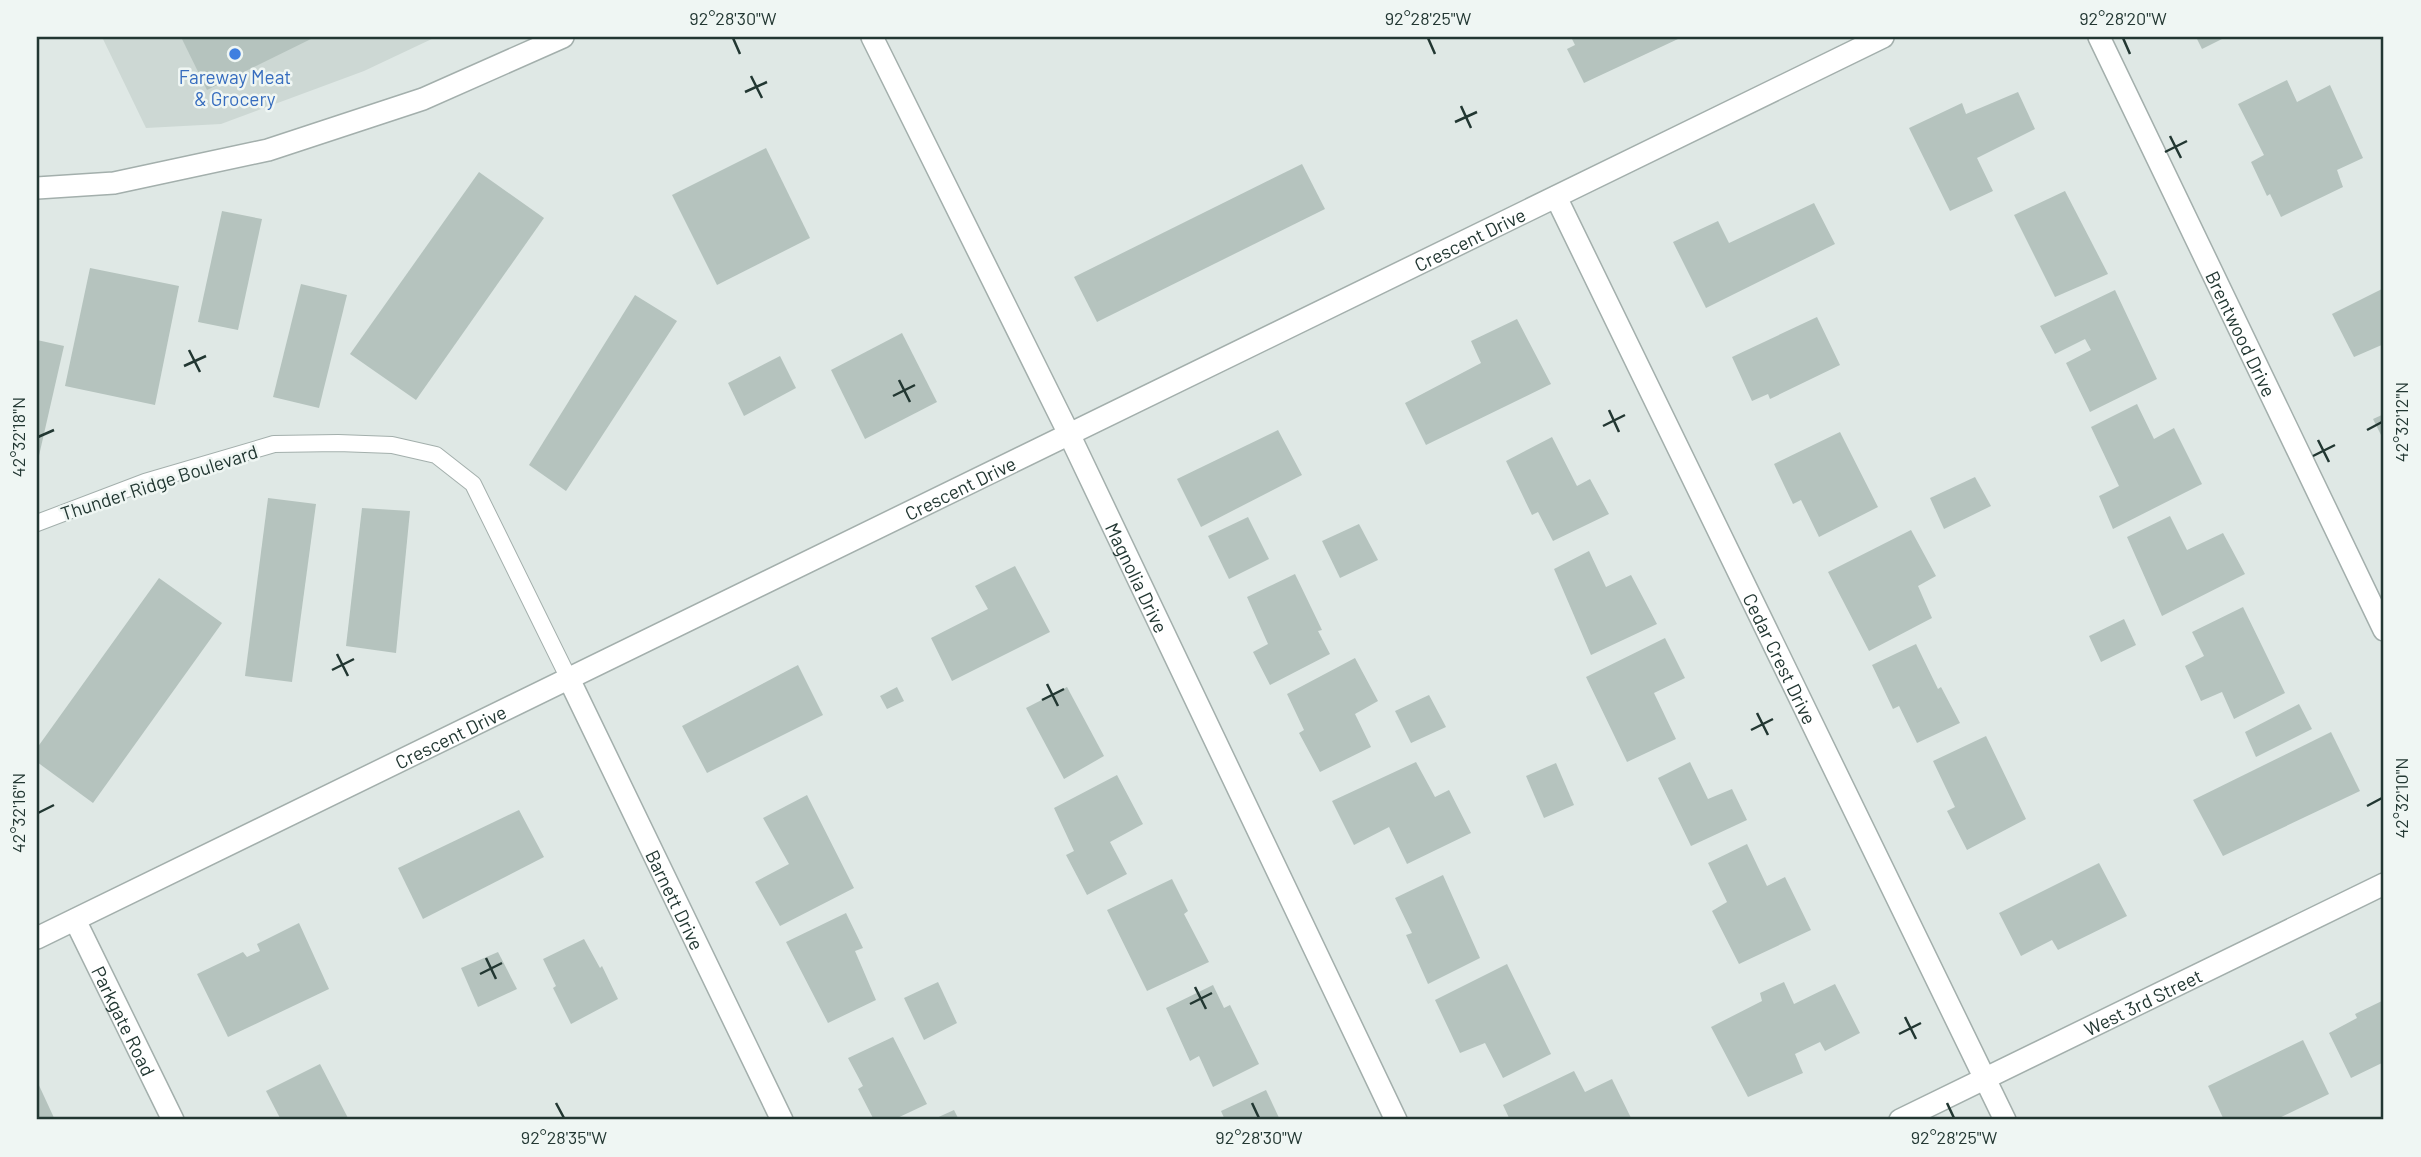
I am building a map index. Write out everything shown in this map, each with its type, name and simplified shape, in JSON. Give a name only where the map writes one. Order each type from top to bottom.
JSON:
[{"type":"street","points":[[37,188],[114,183],[268,150],[423,99],[563,37]]},
{"type":"street","name":"Magnolia Drive","points":[[872,37],[1069,434],[1396,1120]]},
{"type":"street","name":"Crescent Drive","points":[[37,938],[1883,37]]},
{"type":"street","name":"Brentwood Drive","points":[[2099,37],[2384,630]]},
{"type":"street","name":"Cedar Crest Drive","points":[[1556,197],[2005,1120]]},
{"type":"street","name":"Barnett Drive","points":[[569,679],[782,1120]]},
{"type":"street","name":"West 3rd Street","points":[[1899,1120],[2384,884]]},
{"type":"street","name":"Parkgate Road","points":[[75,920],[173,1120]]},
{"type":"lane","name":"Thunder Ridge Boulevard","points":[[37,523],[145,482],[274,444],[393,446],[436,455],[472,484],[569,679]]},
{"type":"shaded area","points":[[102,37],[436,37],[364,71],[221,124],[146,128]]},
{"type":"building","name":"Fareway Meat & Grocery","points":[[181,37],[315,37],[207,90]]},
{"type":"building","points":[[1571,37],[1678,39],[1584,83],[1567,49],[1575,45]]},
{"type":"building","points":[[2196,37],[2226,37],[2202,49]]},
{"type":"building","points":[[2287,80],[2297,102],[2330,85],[2363,158],[2337,170],[2343,187],[2281,217],[2270,194],[2267,196],[2251,162],[2264,155],[2238,104]]},
{"type":"building","points":[[2018,92],[2035,129],[1977,158],[1993,191],[1950,211],[1909,128],[1962,103],[1966,114]]},
{"type":"building","points":[[766,148],[810,238],[717,285],[672,195]]},
{"type":"building","points":[[1302,164],[1325,209],[1097,322],[1074,277]]},
{"type":"building","points":[[479,172],[544,218],[416,400],[350,354]]},
{"type":"building","points":[[2065,191],[2108,274],[2055,297],[2014,215]]},
{"type":"building","points":[[1814,203],[1835,244],[1706,308],[1673,242],[1718,221],[1729,243]]},
{"type":"building","points":[[222,211],[262,219],[238,330],[198,322]]},
{"type":"building","points":[[90,268],[179,286],[155,405],[65,386]]},
{"type":"building","points":[[301,284],[347,295],[319,408],[273,397]]},
{"type":"building","points":[[2384,288],[2384,344],[2354,357],[2332,314]]},
{"type":"building","points":[[2115,290],[2157,379],[2090,412],[2066,363],[2091,350],[2085,339],[2055,354],[2040,326]]},
{"type":"building","points":[[635,295],[677,321],[566,491],[529,465]]},
{"type":"building","points":[[1817,317],[1840,365],[1770,399],[1768,394],[1752,401],[1732,357]]},
{"type":"building","points":[[1517,319],[1551,384],[1426,445],[1405,403],[1481,363],[1471,341]]},
{"type":"building","points":[[902,333],[937,402],[865,439],[831,370]]},
{"type":"building","points":[[37,340],[64,346],[38,460],[37,459]]},
{"type":"building","points":[[780,356],[796,388],[744,416],[728,383]]},
{"type":"building","points":[[2137,404],[2154,439],[2174,428],[2202,484],[2113,529],[2099,496],[2119,486],[2091,427]]},
{"type":"building","points":[[2384,414],[2384,441],[2373,419]]},
{"type":"building","points":[[1278,430],[1302,475],[1201,527],[1177,479]]},
{"type":"building","points":[[1840,432],[1878,507],[1819,537],[1801,500],[1793,504],[1774,464]]},
{"type":"building","points":[[1552,437],[1577,486],[1590,479],[1609,514],[1553,541],[1538,512],[1532,515],[1506,461]]},
{"type":"building","points":[[1975,477],[1991,506],[1944,529],[1930,498]]},
{"type":"building","points":[[268,498],[316,504],[292,682],[245,676]]},
{"type":"building","points":[[362,508],[410,511],[396,653],[346,646]]},
{"type":"building","points":[[2170,516],[2187,550],[2223,533],[2245,574],[2162,616],[2127,537]]},
{"type":"building","points":[[1248,517],[1269,559],[1229,579],[1208,536]]},
{"type":"building","points":[[1359,524],[1378,560],[1340,578],[1322,541]]},
{"type":"building","points":[[1911,530],[1936,576],[1918,586],[1932,618],[1869,651],[1828,572]]},
{"type":"building","points":[[1589,551],[1606,587],[1631,575],[1657,624],[1591,655],[1554,569]]},
{"type":"building","points":[[1015,566],[1050,632],[952,681],[931,638],[988,609],[975,586]]},
{"type":"building","points":[[1295,574],[1322,630],[1318,631],[1330,654],[1270,685],[1253,652],[1268,644],[1247,597]]},
{"type":"building","points":[[159,578],[222,623],[93,803],[37,762],[37,748]]},
{"type":"building","points":[[2243,607],[2285,693],[2234,719],[2222,692],[2201,701],[2185,666],[2204,656],[2192,632]]},
{"type":"building","points":[[2124,619],[2136,645],[2101,662],[2089,636]]},
{"type":"building","points":[[1665,638],[1685,678],[1654,693],[1676,739],[1627,762],[1586,677]]},
{"type":"building","points":[[1916,644],[1938,689],[1941,687],[1960,723],[1917,743],[1899,706],[1893,709],[1872,665]]},
{"type":"building","points":[[1355,658],[1378,701],[1355,714],[1371,747],[1320,772],[1299,733],[1304,730],[1287,694]]},
{"type":"building","points":[[798,665],[823,715],[707,773],[682,726]]},
{"type":"building","points":[[897,687],[904,701],[887,709],[880,696]]},
{"type":"building","points":[[1067,687],[1104,756],[1064,779],[1026,708]]},
{"type":"building","points":[[1429,695],[1446,727],[1411,743],[1395,711]]},
{"type":"building","points":[[2299,704],[2312,729],[2256,757],[2245,732]]},
{"type":"building","points":[[2331,732],[2360,791],[2223,856],[2193,800]]},
{"type":"building","points":[[1986,736],[2026,819],[1967,850],[1947,811],[1955,807],[1933,761]]},
{"type":"building","points":[[1416,762],[1435,797],[1449,790],[1471,833],[1407,864],[1389,827],[1354,845],[1332,801]]},
{"type":"building","points":[[1690,762],[1708,799],[1732,789],[1747,820],[1691,846],[1658,778]]},
{"type":"building","points":[[1556,763],[1574,805],[1544,818],[1526,776]]},
{"type":"building","points":[[1117,775],[1143,824],[1110,842],[1127,874],[1087,895],[1066,855],[1074,851],[1054,808]]},
{"type":"building","points":[[807,795],[854,888],[780,926],[755,882],[789,864],[763,818]]},
{"type":"building","points":[[519,810],[544,857],[423,919],[398,868]]},
{"type":"building","points":[[1747,844],[1767,886],[1785,877],[1811,930],[1739,964],[1712,911],[1727,902],[1708,863]]},
{"type":"building","points":[[2099,863],[2127,916],[2058,950],[2052,940],[2021,956],[1999,913]]},
{"type":"building","points":[[1443,875],[1480,958],[1428,984],[1406,935],[1412,933],[1395,898]]},
{"type":"building","points":[[1172,879],[1188,911],[1184,914],[1209,962],[1147,991],[1107,910]]},
{"type":"building","points":[[846,913],[863,948],[855,951],[876,1000],[828,1023],[786,942]]},
{"type":"building","points":[[299,923],[329,989],[228,1037],[197,974],[243,952],[247,957],[260,951],[257,944]]},
{"type":"building","points":[[584,939],[600,968],[602,966],[618,999],[571,1024],[553,988],[556,986],[543,959]]},
{"type":"building","points":[[498,952],[517,989],[478,1007],[461,968]]},
{"type":"building","points":[[1507,964],[1551,1054],[1503,1078],[1485,1043],[1460,1053],[1435,1000]]},
{"type":"building","points":[[938,982],[957,1023],[924,1040],[904,998]]},
{"type":"building","points":[[1784,982],[1794,1004],[1835,984],[1860,1033],[1825,1051],[1820,1042],[1795,1054],[1803,1073],[1748,1097],[1711,1027],[1762,1001],[1760,993]]},
{"type":"building","points":[[1213,985],[1224,1008],[1230,1005],[1259,1064],[1213,1087],[1199,1056],[1190,1061],[1166,1008]]},
{"type":"building","points":[[2384,1000],[2384,1062],[2351,1078],[2329,1033],[2357,1018],[2355,1014]]},
{"type":"building","points":[[893,1037],[927,1104],[893,1120],[874,1120],[858,1089],[863,1086],[848,1058]]},
{"type":"building","points":[[2303,1040],[2329,1094],[2275,1120],[2224,1120],[2208,1086]]},
{"type":"building","points":[[320,1064],[349,1120],[281,1120],[266,1091]]},
{"type":"building","points":[[1574,1071],[1585,1092],[1612,1079],[1632,1120],[1510,1120],[1503,1105]]},
{"type":"building","points":[[37,1081],[55,1120],[37,1120]]},
{"type":"building","points":[[1266,1090],[1280,1120],[1225,1120],[1221,1111]]},
{"type":"building","points":[[954,1110],[959,1120],[932,1120]]},
{"type":"place","name":"Fareway Meat & Grocery","points":[[235,54]]}]
